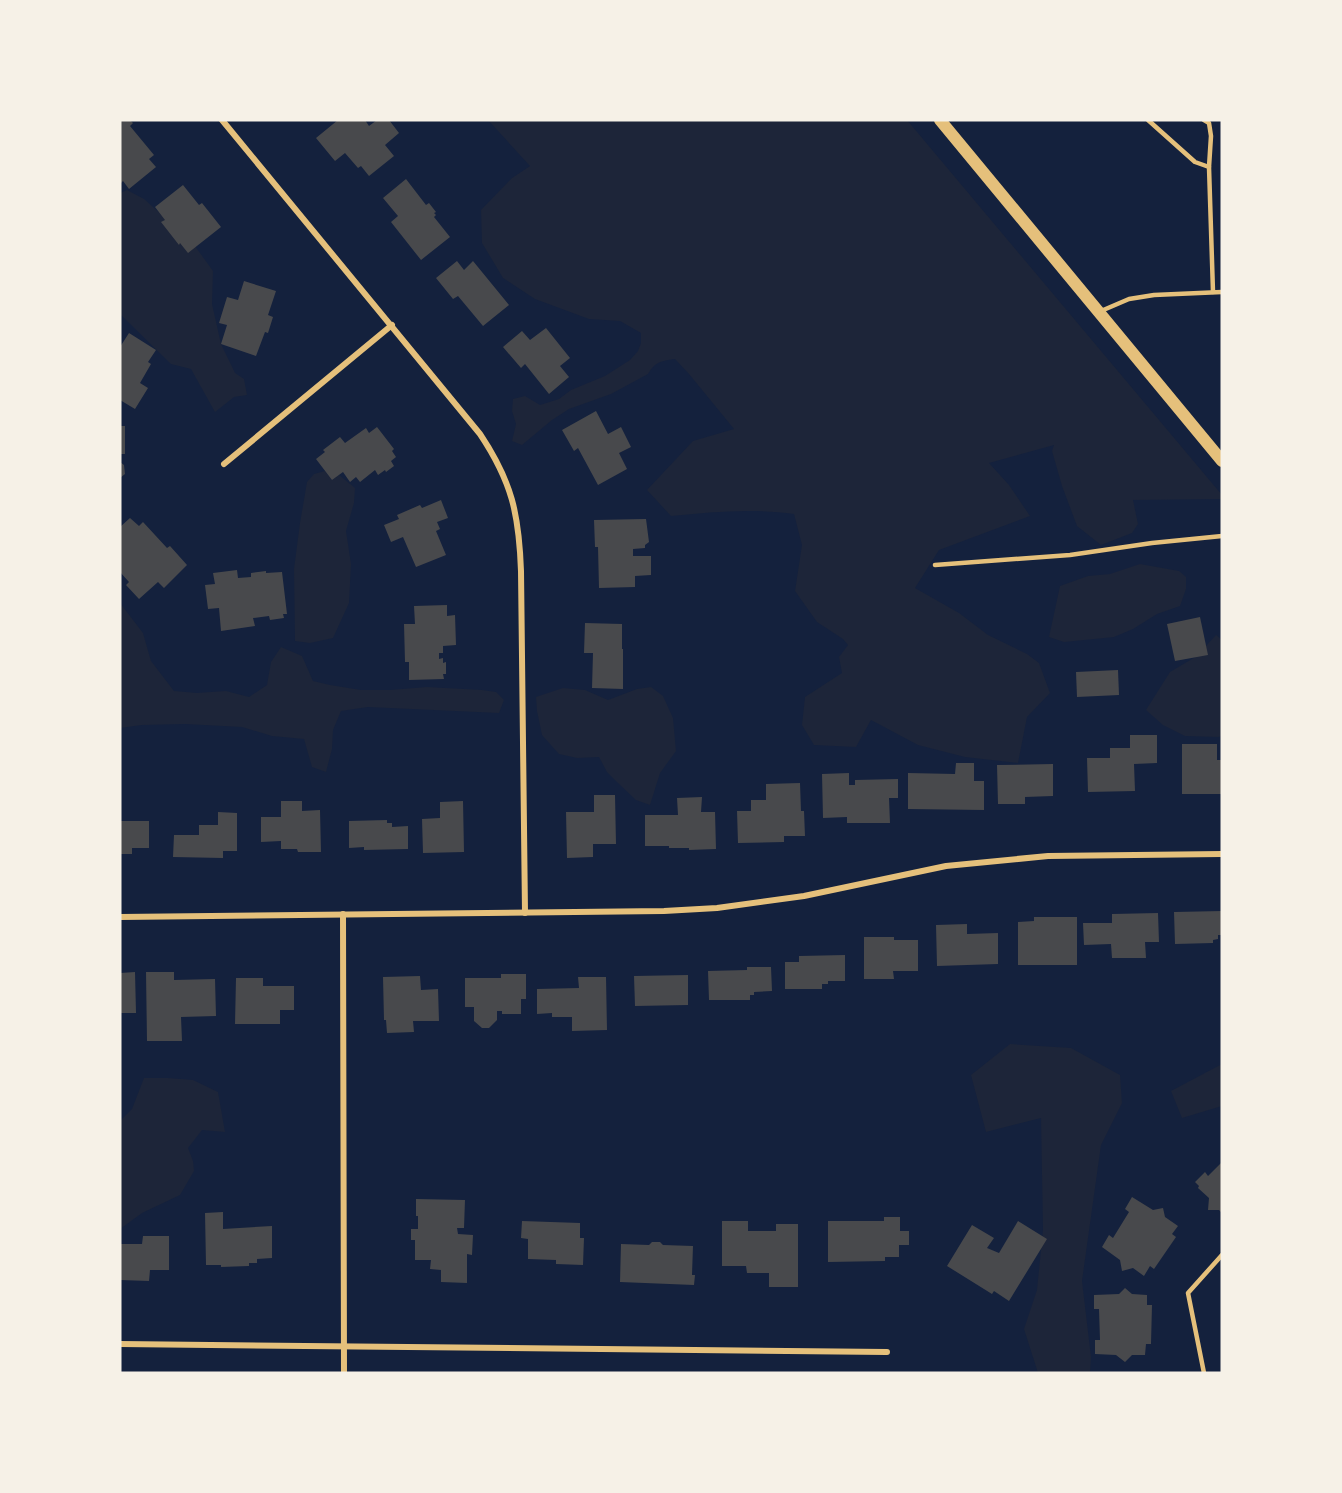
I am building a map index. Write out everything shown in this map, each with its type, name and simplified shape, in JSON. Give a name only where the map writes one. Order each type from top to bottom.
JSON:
[{"type":"main road","points":[[940,120],[1222,461]]},
{"type":"street","points":[[222,120],[480,434],[501,469],[514,504],[520,539],[525,913]]},
{"type":"street","points":[[224,464],[392,325]]},
{"type":"street","points":[[120,917],[664,911],[717,908],[804,896],[943,867],[1048,856],[1222,854]]},
{"type":"street","points":[[343,914],[344,1373]]},
{"type":"street","points":[[120,1344],[887,1352]]},
{"type":"lane","points":[[1148,120],[1195,162],[1209,168]]},
{"type":"lane","points":[[1204,120],[1209,123],[1211,136],[1209,168],[1213,292]]},
{"type":"lane","points":[[1098,312],[1129,299],[1154,294],[1222,292]]},
{"type":"lane","points":[[935,566],[1070,555],[1222,536]]},
{"type":"lane","points":[[1204,1373],[1188,1293],[1222,1255]]},
{"type":"shaded area","points":[[488,120],[907,120],[1222,495],[1222,499],[1133,500],[1138,524],[1132,533],[1101,545],[1077,526],[1052,451],[1054,445],[989,463],[1009,485],[1030,516],[939,550],[915,588],[959,613],[988,635],[1027,654],[1039,663],[1050,693],[1027,717],[1018,763],[965,757],[918,745],[871,720],[856,747],[814,745],[802,725],[805,697],[842,673],[839,657],[848,645],[843,639],[817,622],[795,591],[802,545],[794,514],[747,511],[671,516],[647,490],[693,441],[734,429],[675,359],[659,363],[648,374],[611,394],[569,409],[522,445],[512,441],[516,424],[512,411],[513,399],[525,396],[540,405],[559,399],[571,390],[605,376],[630,360],[638,351],[641,333],[620,321],[589,319],[535,299],[503,278],[482,243],[481,210],[512,178],[530,166]]},
{"type":"shaded area","points":[[127,190],[144,199],[192,242],[213,271],[212,304],[221,344],[235,373],[244,379],[247,395],[234,397],[215,412],[191,369],[171,364],[120,314],[120,193]]},
{"type":"shaded area","points":[[325,471],[332,480],[339,475],[355,488],[354,503],[346,531],[351,564],[349,603],[333,638],[310,643],[295,641],[294,569],[307,482],[314,474]]},
{"type":"shaded area","points":[[1140,564],[1179,571],[1186,577],[1186,589],[1180,606],[1157,614],[1133,629],[1114,637],[1064,642],[1049,637],[1060,586],[1088,576],[1110,574]]},
{"type":"shaded area","points":[[120,603],[143,633],[151,661],[174,691],[197,693],[226,691],[249,697],[267,685],[271,662],[281,647],[302,656],[313,681],[361,690],[427,687],[482,690],[496,692],[504,700],[499,713],[368,707],[341,711],[333,730],[332,749],[326,772],[312,767],[304,739],[272,736],[242,727],[185,724],[120,728]]},
{"type":"shaded area","points":[[1216,635],[1222,640],[1222,736],[1185,736],[1163,725],[1146,710],[1170,672],[1197,656]]},
{"type":"shaded area","points":[[651,687],[663,696],[673,718],[676,751],[660,773],[650,805],[636,800],[607,772],[599,757],[577,758],[559,754],[542,735],[536,697],[563,688],[585,690],[608,700],[637,689]]},
{"type":"shaded area","points":[[1010,1044],[1071,1048],[1120,1075],[1122,1103],[1101,1145],[1082,1281],[1091,1357],[1090,1373],[1038,1373],[1024,1329],[1037,1290],[1043,1230],[1041,1118],[986,1132],[971,1075]]},
{"type":"shaded area","points":[[1222,1064],[1222,1106],[1182,1118],[1171,1091]]},
{"type":"shaded area","points":[[144,1078],[193,1080],[218,1092],[225,1132],[202,1130],[188,1148],[194,1171],[180,1195],[142,1213],[120,1229],[120,1121],[132,1109]]},
{"type":"building","points":[[120,120],[130,120],[133,123],[130,126],[154,155],[149,159],[156,167],[129,189],[123,181],[120,184]]},
{"type":"building","points":[[338,120],[365,120],[369,126],[377,120],[389,120],[399,133],[385,145],[394,156],[369,176],[361,166],[358,168],[345,153],[335,161],[316,138]]},
{"type":"building","points":[[406,179],[426,205],[429,203],[436,212],[434,217],[450,237],[421,260],[391,222],[398,216],[383,198]]},
{"type":"building","points":[[183,185],[199,205],[202,203],[221,227],[188,253],[161,222],[165,220],[155,207]]},
{"type":"building","points":[[457,261],[464,270],[473,261],[509,305],[483,326],[458,296],[453,299],[436,278]]},
{"type":"building","points":[[244,281],[276,291],[268,315],[273,317],[268,333],[265,332],[256,356],[221,344],[227,325],[219,323],[227,297],[238,300]]},
{"type":"building","points":[[546,328],[570,358],[560,366],[569,377],[549,394],[525,364],[521,368],[503,347],[522,331],[530,340]]},
{"type":"building","points":[[129,333],[156,350],[148,362],[151,364],[140,383],[148,388],[135,409],[120,400],[120,347]]},
{"type":"building","points":[[596,411],[608,434],[621,427],[631,447],[619,453],[627,469],[598,485],[578,448],[574,451],[562,430]]},
{"type":"building","points":[[120,426],[125,426],[125,454],[120,454]]},
{"type":"building","points":[[377,427],[394,449],[392,451],[396,457],[391,461],[394,466],[378,475],[375,470],[360,482],[356,477],[350,482],[343,472],[332,480],[316,459],[325,452],[323,450],[340,437],[345,443],[366,428],[369,433]]},
{"type":"building","points":[[120,462],[124,465],[125,474],[120,478]]},
{"type":"building","points":[[441,500],[448,518],[437,522],[440,529],[436,531],[446,555],[416,567],[403,537],[391,542],[384,525],[399,519],[397,515],[420,505],[422,508]]},
{"type":"building","points":[[130,518],[139,526],[143,522],[167,548],[170,546],[187,565],[164,588],[158,582],[139,599],[126,585],[129,582],[120,572],[120,527]]},
{"type":"building","points":[[646,519],[649,542],[645,548],[633,549],[633,556],[651,556],[651,575],[635,576],[635,587],[599,588],[598,547],[595,547],[594,520]]},
{"type":"building","points":[[237,570],[238,578],[251,577],[251,573],[282,572],[287,614],[283,614],[284,618],[270,620],[269,616],[253,618],[255,626],[221,631],[219,608],[208,609],[205,585],[215,584],[213,573]]},
{"type":"building","points":[[447,605],[447,616],[455,615],[456,645],[443,646],[443,653],[439,653],[439,659],[443,658],[443,663],[446,662],[444,679],[409,680],[409,662],[405,662],[404,624],[415,624],[414,606]]},
{"type":"building","points":[[1200,617],[1208,655],[1175,661],[1167,624]]},
{"type":"building","points":[[585,623],[622,624],[623,689],[592,688],[593,653],[584,653]]},
{"type":"building","points":[[1118,670],[1119,695],[1077,697],[1076,672]]},
{"type":"building","points":[[1130,735],[1157,735],[1157,763],[1134,764],[1135,791],[1088,792],[1087,758],[1110,758],[1110,748],[1130,748]]},
{"type":"building","points":[[1182,744],[1217,744],[1217,760],[1222,760],[1222,794],[1182,794]]},
{"type":"building","points":[[956,763],[974,763],[974,781],[984,781],[984,810],[908,809],[908,773],[955,774]]},
{"type":"building","points":[[1053,764],[1053,796],[1025,797],[1025,804],[998,804],[997,765]]},
{"type":"building","points":[[849,773],[849,785],[855,785],[855,780],[898,779],[898,798],[889,798],[890,823],[847,823],[847,817],[823,818],[822,774]]},
{"type":"building","points":[[800,783],[805,836],[784,836],[784,842],[738,843],[737,811],[751,811],[751,800],[766,800],[766,784]]},
{"type":"building","points":[[594,795],[615,795],[616,844],[593,844],[593,857],[567,858],[566,812],[594,812]]},
{"type":"building","points":[[702,797],[701,812],[715,812],[716,849],[689,850],[689,848],[669,848],[669,846],[645,846],[645,815],[678,815],[677,798]]},
{"type":"building","points":[[281,801],[302,801],[302,811],[320,810],[321,852],[281,849],[281,841],[261,842],[261,817],[281,817]]},
{"type":"building","points":[[463,801],[464,852],[423,853],[422,819],[440,818],[440,802]]},
{"type":"building","points":[[218,812],[237,813],[237,851],[223,851],[223,858],[173,857],[174,835],[199,835],[199,825],[218,825]]},
{"type":"building","points":[[387,820],[387,823],[392,823],[392,827],[408,826],[408,849],[349,848],[349,821]]},
{"type":"building","points":[[120,821],[149,821],[149,848],[132,848],[132,854],[120,854]]},
{"type":"building","points":[[1222,911],[1222,935],[1218,935],[1218,939],[1213,940],[1213,943],[1175,944],[1174,912]]},
{"type":"building","points":[[1158,913],[1159,942],[1145,942],[1146,958],[1112,958],[1111,944],[1084,945],[1083,923],[1112,923],[1112,914]]},
{"type":"building","points":[[1034,917],[1077,917],[1077,965],[1018,965],[1018,922],[1034,921]]},
{"type":"building","points":[[967,924],[967,934],[998,933],[998,964],[937,966],[936,925]]},
{"type":"building","points":[[864,937],[918,940],[918,971],[893,971],[894,979],[864,979]]},
{"type":"building","points":[[845,955],[845,981],[828,981],[828,984],[822,984],[822,989],[785,989],[785,962],[799,962],[799,956]]},
{"type":"building","points":[[747,967],[771,967],[772,991],[754,992],[754,995],[750,995],[750,1000],[709,1000],[708,971],[747,970]]},
{"type":"building","points":[[135,972],[136,1013],[120,1013],[120,973]]},
{"type":"building","points":[[146,972],[174,972],[174,980],[215,979],[216,1016],[181,1017],[182,1041],[147,1041]]},
{"type":"building","points":[[501,974],[526,974],[526,999],[521,999],[521,1014],[502,1014],[502,1011],[497,1011],[497,1020],[489,1028],[482,1028],[474,1021],[474,1007],[465,1007],[465,978],[501,978]]},
{"type":"building","points":[[688,975],[688,1005],[635,1006],[634,976]]},
{"type":"building","points":[[420,976],[421,990],[438,989],[439,1021],[413,1021],[414,1032],[387,1033],[386,1020],[384,1020],[383,977]]},
{"type":"building","points":[[578,977],[606,977],[607,1030],[572,1031],[572,1017],[552,1017],[552,1013],[537,1014],[537,989],[579,988]]},
{"type":"building","points":[[236,978],[263,978],[263,986],[294,986],[294,1010],[280,1010],[280,1024],[235,1024]]},
{"type":"building","points":[[1222,1162],[1222,1213],[1219,1210],[1208,1210],[1209,1198],[1195,1182],[1205,1172],[1208,1176]]},
{"type":"building","points":[[1132,1197],[1153,1210],[1163,1208],[1165,1217],[1178,1226],[1172,1234],[1176,1237],[1154,1269],[1150,1266],[1144,1276],[1133,1268],[1122,1271],[1120,1260],[1102,1247],[1109,1235],[1113,1238],[1129,1212],[1125,1209]]},
{"type":"building","points":[[416,1199],[465,1200],[464,1228],[457,1228],[458,1234],[473,1235],[472,1255],[467,1254],[467,1283],[441,1282],[441,1270],[430,1269],[431,1260],[415,1260],[415,1240],[411,1240],[411,1229],[418,1229]]},
{"type":"building","points":[[223,1212],[223,1229],[272,1226],[272,1258],[257,1259],[257,1263],[249,1263],[249,1266],[206,1265],[205,1213]]},
{"type":"building","points":[[884,1217],[900,1217],[900,1231],[909,1231],[909,1245],[899,1245],[899,1257],[885,1257],[885,1261],[828,1262],[828,1221],[884,1221]]},
{"type":"building","points":[[522,1221],[580,1223],[580,1238],[584,1238],[583,1265],[556,1264],[556,1260],[528,1259],[528,1239],[521,1238]]},
{"type":"building","points":[[722,1221],[748,1221],[748,1231],[776,1231],[776,1224],[798,1224],[798,1287],[769,1287],[769,1273],[747,1273],[746,1266],[722,1266]]},
{"type":"building","points":[[1018,1221],[1047,1239],[1009,1301],[994,1291],[992,1294],[947,1266],[972,1225],[994,1238],[987,1248],[999,1253]]},
{"type":"building","points":[[143,1236],[169,1236],[169,1270],[150,1270],[149,1281],[120,1280],[120,1244],[142,1244]]},
{"type":"building","points":[[652,1242],[660,1242],[663,1245],[693,1246],[694,1285],[620,1282],[621,1244],[649,1245]]},
{"type":"building","points":[[1125,1288],[1132,1294],[1147,1295],[1147,1305],[1152,1305],[1151,1344],[1146,1344],[1145,1355],[1132,1355],[1125,1362],[1116,1355],[1095,1354],[1095,1340],[1100,1340],[1099,1309],[1094,1309],[1094,1295],[1119,1294]]}]
